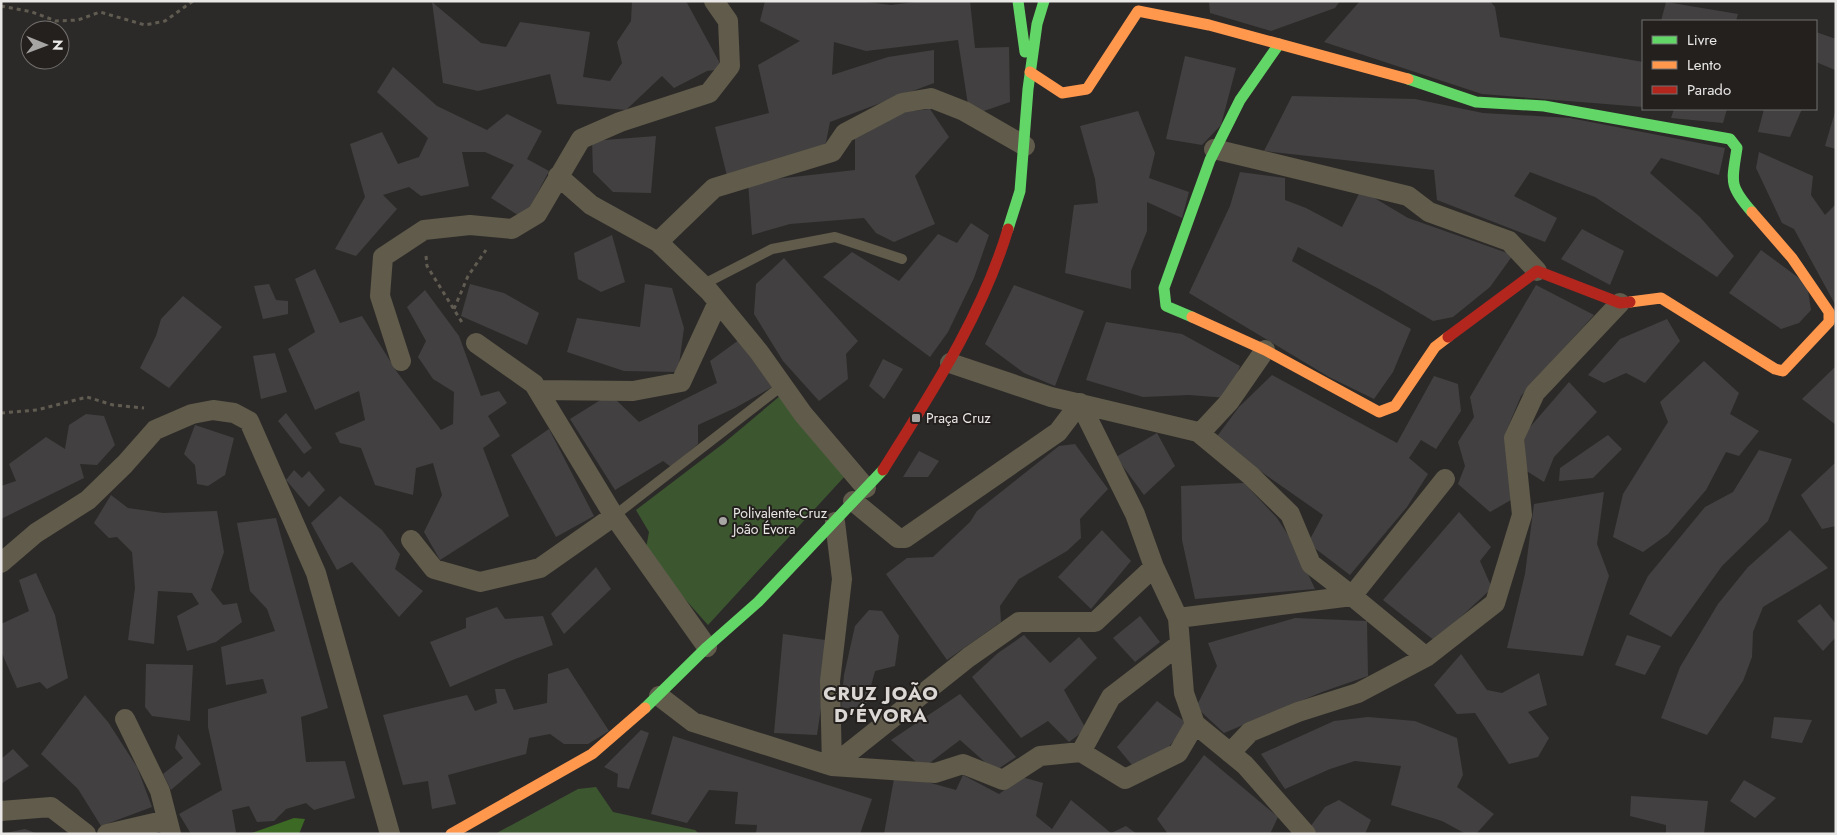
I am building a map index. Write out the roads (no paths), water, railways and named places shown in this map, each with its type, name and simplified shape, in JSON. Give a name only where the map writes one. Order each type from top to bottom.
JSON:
[{"type":"street","points":[[401,360],[380,296],[383,257],[424,230],[470,225],[512,229],[537,214],[581,139],[620,122],[709,93],[730,66],[728,21],[714,1]]},
{"type":"street","points":[[1018,1],[1028,89]]},
{"type":"street","points":[[451,834],[592,754],[659,696],[707,648],[758,602],[878,476],[950,363],[1001,253],[1020,191],[1030,72],[1037,24],[1044,1]]},
{"type":"street","points":[[1030,72],[1062,93],[1087,89],[1138,11],[1209,25],[1385,72],[1476,102],[1544,106],[1730,139],[1737,148],[1732,182],[1738,196],[1792,258],[1828,312],[1829,322],[1783,371],[1775,369],[1661,298],[1620,303],[1537,271],[1509,241],[1429,212],[1408,196],[1214,149]]},
{"type":"street","points":[[1279,44],[1260,66],[1243,92],[1214,149],[1164,288],[1166,306],[1265,350],[1379,412],[1395,406],[1435,348],[1537,271]]},
{"type":"street","points":[[658,242],[714,188],[832,152],[845,133],[902,103],[931,98],[964,112],[1025,146]]},
{"type":"street","points":[[558,176],[591,205],[658,242],[718,302],[783,385],[860,494],[898,538],[905,538],[1058,432],[1080,403]]},
{"type":"street","points":[[538,390],[632,392],[681,382],[718,302]]},
{"type":"street","points":[[1230,753],[1250,732],[1298,712],[1358,693],[1426,657],[1495,603],[1522,515],[1514,438],[1535,393],[1620,303]]},
{"type":"street","points":[[476,343],[534,384],[614,516],[707,648]]},
{"type":"street","points":[[1198,432],[1203,430],[1229,402],[1265,350]]},
{"type":"street","points":[[950,363],[1051,397],[1198,432],[1250,475],[1290,514],[1311,564],[1426,657]]},
{"type":"street","points":[[1080,403],[1135,514],[1154,568],[1178,618],[1184,693],[1195,724],[1245,765],[1306,834]]},
{"type":"street","points":[[1,564],[36,533],[88,500],[125,464],[155,430],[192,414],[213,410],[234,413],[249,421],[316,573],[390,834]]},
{"type":"street","points":[[1178,618],[1352,596],[1445,479]]},
{"type":"street","points":[[411,540],[434,569],[480,582],[540,568],[614,516]]},
{"type":"street","points":[[832,766],[830,681],[842,579],[835,522]]},
{"type":"street","points":[[832,766],[970,657],[1019,622],[1095,622],[1154,568]]},
{"type":"street","points":[[1080,752],[1111,697],[1180,644]]},
{"type":"street","points":[[659,696],[694,722],[832,766],[935,773],[963,764],[1003,780],[1040,756],[1080,752],[1125,779],[1178,753],[1195,724]]},
{"type":"street","points":[[107,834],[169,827],[160,791],[125,719]]},
{"type":"street","points":[[1,811],[51,807],[86,834]]},
{"type":"lane","points":[[702,285],[772,249],[835,237],[902,259]]},
{"type":"lane","points":[[614,516],[783,385]]},
{"type":"place","name":"Praça Cruz","points":[[916,418]]},
{"type":"place","name":"Polivalente-Cruz João Évora","points":[[723,521]]},
{"type":"district","name":"CRUZ JOÃO D'ÉVORA","points":[[881,704]]}]
